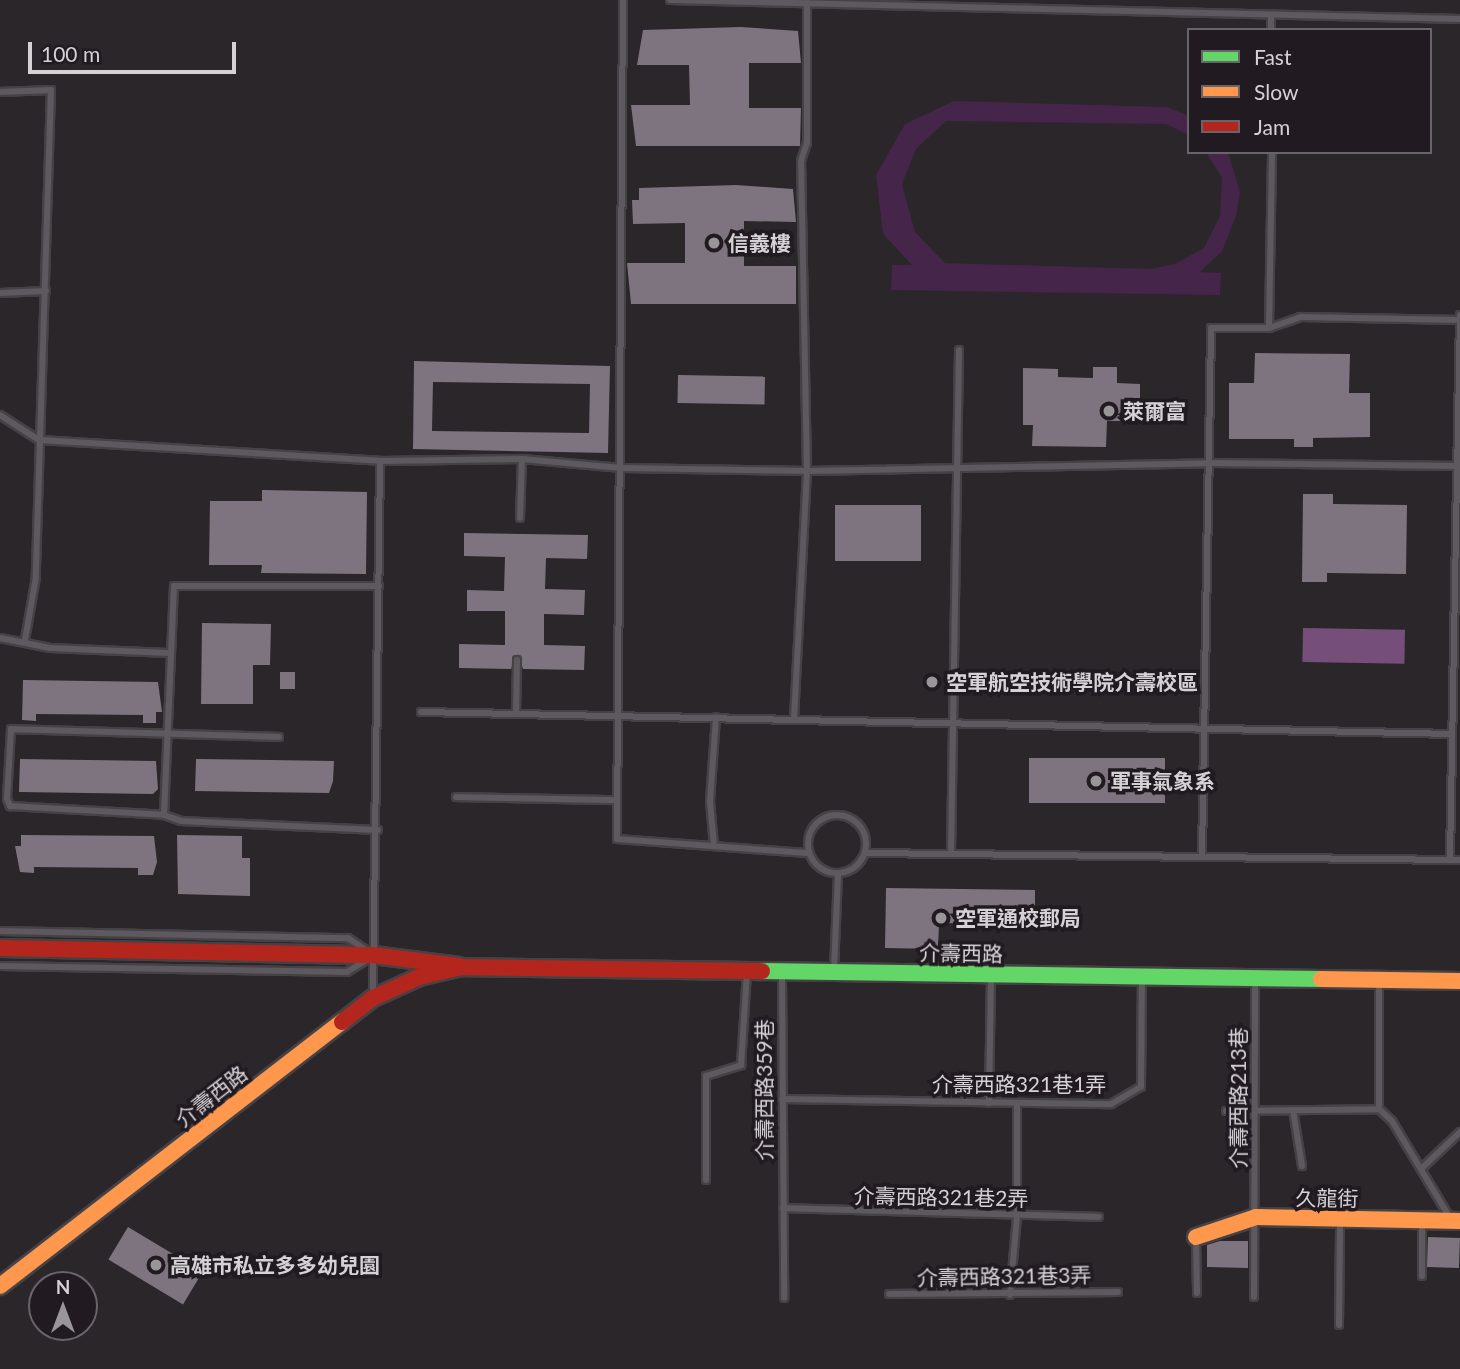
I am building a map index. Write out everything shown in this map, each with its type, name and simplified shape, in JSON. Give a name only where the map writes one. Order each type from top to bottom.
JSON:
[{"type":"main road","name":"介壽西路","points":[[0,948],[373,955],[462,967],[1460,981]]},
{"type":"main road","name":"介壽西路","points":[[0,1286],[373,998],[419,977],[462,967]]},
{"type":"main road","name":"久龍街","points":[[1196,1237],[1256,1217],[1456,1221]]},
{"type":"lane","points":[[623,0],[622,468],[617,839],[809,853]]},
{"type":"lane","points":[[670,0],[1460,19]]},
{"type":"lane","points":[[794,719],[807,471],[801,161],[807,143],[807,3]]},
{"type":"lane","points":[[1271,15],[1271,28]]},
{"type":"lane","points":[[0,92],[51,90],[36,577],[25,640]]},
{"type":"lane","points":[[1269,328],[1272,154]]},
{"type":"lane","points":[[0,293],[46,290]]},
{"type":"lane","points":[[1202,856],[1212,463],[1211,328],[1269,328],[1301,317],[1460,318],[1450,859]]},
{"type":"lane","points":[[951,854],[959,350]]},
{"type":"lane","points":[[0,415],[39,440],[380,461],[522,459],[622,468],[807,471],[1212,463],[1458,466]]},
{"type":"lane","points":[[520,518],[522,459]]},
{"type":"lane","points":[[373,998],[380,461]]},
{"type":"lane","points":[[164,815],[174,586],[379,586]]},
{"type":"lane","points":[[0,638],[25,640],[50,648],[169,653]]},
{"type":"lane","points":[[516,714],[517,660]]},
{"type":"lane","points":[[421,712],[1452,734]]},
{"type":"lane","points":[[713,846],[710,801],[716,717]]},
{"type":"lane","points":[[279,737],[11,729],[7,769],[10,806],[164,815],[181,821],[377,830]]},
{"type":"lane","points":[[456,797],[617,800]]},
{"type":"lane","points":[[842,814],[865,833],[866,853],[855,867],[838,873],[820,868],[809,853],[815,825],[842,814]]},
{"type":"lane","points":[[866,853],[1460,860]]},
{"type":"lane","points":[[834,972],[838,873]]},
{"type":"lane","name":"介壽西路","points":[[0,931],[348,938],[373,955]]},
{"type":"lane","points":[[22,966],[23,931]]},
{"type":"lane","points":[[103,933],[103,967]]},
{"type":"lane","points":[[182,969],[183,934]]},
{"type":"lane","points":[[262,936],[262,970]]},
{"type":"lane","points":[[0,966],[347,972],[373,955]]},
{"type":"lane","points":[[706,1180],[706,1076],[741,1065],[747,971]]},
{"type":"lane","name":"介壽西路359巷","points":[[782,971],[784,1298]]},
{"type":"lane","points":[[989,1103],[992,974]]},
{"type":"lane","name":"介壽西路321巷1弄","points":[[782,1099],[1111,1104],[1138,1092],[1143,1080],[1142,976]]},
{"type":"lane","name":"介壽西路213巷","points":[[1254,1297],[1255,978]]},
{"type":"lane","points":[[1379,980],[1379,1109],[1456,1221]]},
{"type":"lane","points":[[1010,1295],[1017,1216],[1017,1104]]},
{"type":"lane","points":[[1226,1111],[1379,1109]]},
{"type":"lane","points":[[1293,1110],[1302,1166]]},
{"type":"lane","points":[[1421,1169],[1460,1132]]},
{"type":"lane","name":"介壽西路321巷2弄","points":[[783,1208],[1099,1217]]},
{"type":"lane","points":[[1339,1325],[1340,1219]]},
{"type":"lane","points":[[1422,1220],[1422,1276]]},
{"type":"lane","points":[[1196,1237],[1197,1293]]},
{"type":"lane","name":"介壽西路321巷3弄","points":[[889,1294],[1118,1292]]},
{"type":"shaded area","points":[[954,101],[1167,107],[1187,115],[1187,134],[1166,124],[946,121],[916,149],[902,184],[915,232],[945,263],[1151,269],[1175,264],[1204,248],[1220,216],[1222,178],[1207,154],[1229,154],[1240,192],[1236,216],[1222,251],[1200,272],[1221,273],[1220,295],[891,290],[892,265],[912,265],[883,234],[876,175],[905,124]]},
{"type":"shaded area","points":[[1303,628],[1405,630],[1404,664],[1302,662]]},
{"type":"building","points":[[741,27],[798,31],[801,63],[749,63],[749,108],[801,108],[800,146],[636,146],[631,105],[690,105],[689,65],[637,65],[643,30]]},
{"type":"building","name":"信義樓","points":[[736,185],[793,189],[796,222],[744,221],[744,266],[796,266],[796,304],[631,304],[627,263],[685,263],[685,223],[633,224],[632,200],[639,200],[639,188]]},
{"type":"building","points":[[1255,353],[1350,354],[1349,393],[1370,393],[1370,437],[1313,438],[1313,447],[1294,447],[1294,439],[1229,439],[1229,383],[1254,383]]},
{"type":"building","points":[[414,361],[610,366],[608,453],[413,449]],"holes":[[[433,382],[590,384],[589,433],[432,431]]]},
{"type":"building","points":[[1093,367],[1117,367],[1117,383],[1140,384],[1140,404],[1121,404],[1120,421],[1107,421],[1106,447],[1032,446],[1033,425],[1023,425],[1023,368],[1058,369],[1058,377],[1093,378]]},
{"type":"building","points":[[678,375],[765,377],[764,405],[678,403]]},
{"type":"building","points":[[262,490],[367,492],[366,574],[261,573],[262,565],[209,565],[210,501],[262,501]]},
{"type":"building","points":[[1303,494],[1333,494],[1333,504],[1407,505],[1406,574],[1327,573],[1327,582],[1302,582]]},
{"type":"building","points":[[835,505],[921,505],[921,561],[835,561]]},
{"type":"building","points":[[464,533],[588,535],[587,559],[546,558],[545,589],[585,590],[584,615],[544,614],[544,645],[585,646],[584,670],[523,669],[518,654],[511,669],[459,668],[459,644],[505,645],[505,611],[467,611],[467,590],[504,591],[505,557],[464,556]]},
{"type":"building","points":[[202,623],[271,624],[270,665],[253,665],[253,704],[201,704]]},
{"type":"building","points":[[280,672],[295,672],[295,689],[280,689]]},
{"type":"building","points":[[23,680],[158,682],[162,712],[156,712],[156,723],[143,723],[143,715],[36,714],[36,721],[22,720]]},
{"type":"building","name":"軍事氣象系","points":[[1029,758],[1165,758],[1165,803],[1029,803]]},
{"type":"building","points":[[20,759],[156,761],[158,789],[153,794],[19,792]]},
{"type":"building","points":[[196,759],[334,761],[333,781],[329,793],[195,791]]},
{"type":"building","points":[[21,835],[154,836],[157,862],[153,875],[138,875],[138,868],[34,867],[34,873],[20,872],[15,846],[21,846]]},
{"type":"building","points":[[177,835],[242,836],[242,858],[250,858],[250,896],[178,894]]},
{"type":"building","name":"空軍通校郵局","points":[[886,888],[1035,890],[1035,914],[996,913],[996,924],[939,923],[938,949],[885,948]]},
{"type":"building","name":"高雄市私立多多幼兒園","points":[[128,1227],[203,1272],[183,1304],[108,1260]]},
{"type":"building","points":[[1428,1237],[1460,1238],[1459,1268],[1427,1267]]},
{"type":"building","points":[[1220,1241],[1248,1241],[1248,1268],[1207,1267],[1207,1245]]},
{"type":"traffic: fast","points":[[762,971],[1321,979]]},
{"type":"traffic: slow","points":[[1321,979],[1460,981]]},
{"type":"traffic: slow","points":[[0,1286],[342,1022]]},
{"type":"traffic: slow","points":[[1196,1237],[1256,1217],[1460,1221]]},
{"type":"traffic: jam","points":[[0,948],[373,955],[459,966]]},
{"type":"traffic: jam","points":[[342,1022],[373,998],[419,977],[462,967],[762,971]]},
{"type":"place","name":"信義樓","points":[[714,243]]},
{"type":"place","name":"萊爾富","points":[[1109,411]]},
{"type":"place","name":"空軍航空技術學院介壽校區","points":[[932,682]]},
{"type":"place","name":"軍事氣象系","points":[[1096,781]]},
{"type":"place","name":"空軍通校郵局","points":[[941,918]]},
{"type":"place","name":"高雄市私立多多幼兒園","points":[[156,1265]]}]
